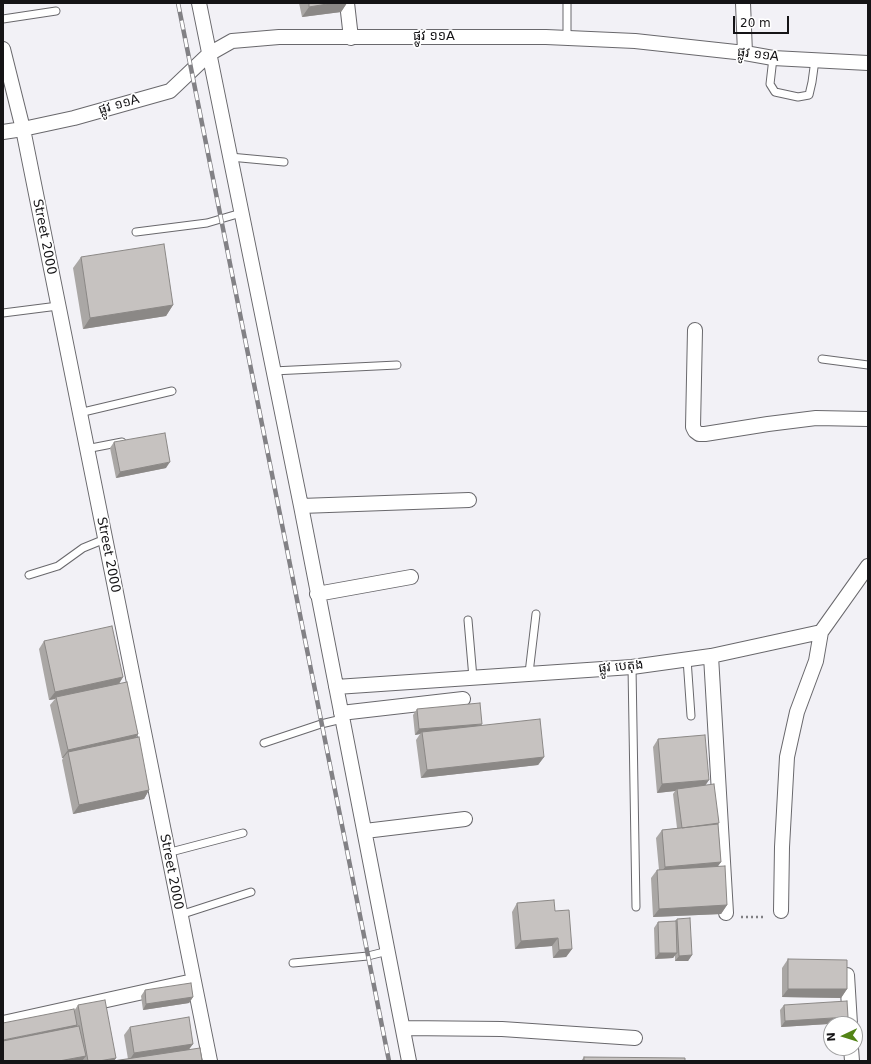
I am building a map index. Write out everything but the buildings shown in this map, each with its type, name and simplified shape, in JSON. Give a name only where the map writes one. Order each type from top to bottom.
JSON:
[{"type":"street","points":[[199,3],[301,506],[317,594],[410,1061]]},
{"type":"street","points":[[347,3],[352,38]]},
{"type":"street","points":[[743,3],[745,53]]},
{"type":"street","name":"ផ្លូវ ១១A","points":[[3,132],[74,118],[170,91],[209,54],[232,41],[279,37],[567,38],[635,41],[745,53],[773,58],[868,63]]},
{"type":"street","name":"Street 2000","points":[[3,49],[23,129],[167,853],[210,1061]]},
{"type":"street","points":[[695,330],[693,427],[699,434],[816,418],[868,419]]},
{"type":"street","points":[[301,506],[469,500]]},
{"type":"street","points":[[781,911],[782,847],[787,757],[797,712],[816,661],[821,632],[868,566]]},
{"type":"street","points":[[317,594],[411,577]]},
{"type":"street","name":"ផ្លូវ បេតុង","points":[[336,687],[632,667],[711,656],[821,632]]},
{"type":"street","points":[[711,656],[726,913]]},
{"type":"street","points":[[342,716],[463,699]]},
{"type":"street","points":[[365,831],[465,818]]},
{"type":"street","points":[[847,975],[850,1016]]},
{"type":"street","points":[[3,1023],[193,981]]},
{"type":"street","points":[[403,1028],[502,1028],[635,1038]]},
{"type":"lane","points":[[567,3],[567,38]]},
{"type":"lane","points":[[3,19],[56,11]]},
{"type":"lane","points":[[773,58],[770,84],[775,92],[798,97],[809,95],[815,60]]},
{"type":"lane","points":[[230,156],[284,162]]},
{"type":"lane","points":[[136,232],[207,223],[241,213]]},
{"type":"lane","points":[[3,313],[58,306]]},
{"type":"lane","points":[[822,359],[868,365]]},
{"type":"lane","points":[[273,371],[396,366]]},
{"type":"lane","points":[[79,413],[172,391]]},
{"type":"lane","points":[[86,448],[133,440]]},
{"type":"lane","points":[[29,575],[58,566],[83,548],[105,539]]},
{"type":"lane","points":[[530,673],[536,614]]},
{"type":"lane","points":[[468,620],[473,678]]},
{"type":"lane","points":[[688,659],[691,716]]},
{"type":"lane","points":[[632,667],[636,907]]},
{"type":"lane","points":[[264,743],[342,716]]},
{"type":"lane","points":[[167,853],[242,833]]},
{"type":"lane","points":[[180,915],[251,892]]},
{"type":"lane","points":[[293,963],[368,956],[388,951]]},
{"type":"path","points":[[726,913],[732,916],[763,918],[773,916],[781,911]]},
{"type":"railway","points":[[178,3],[389,1061]]}]
